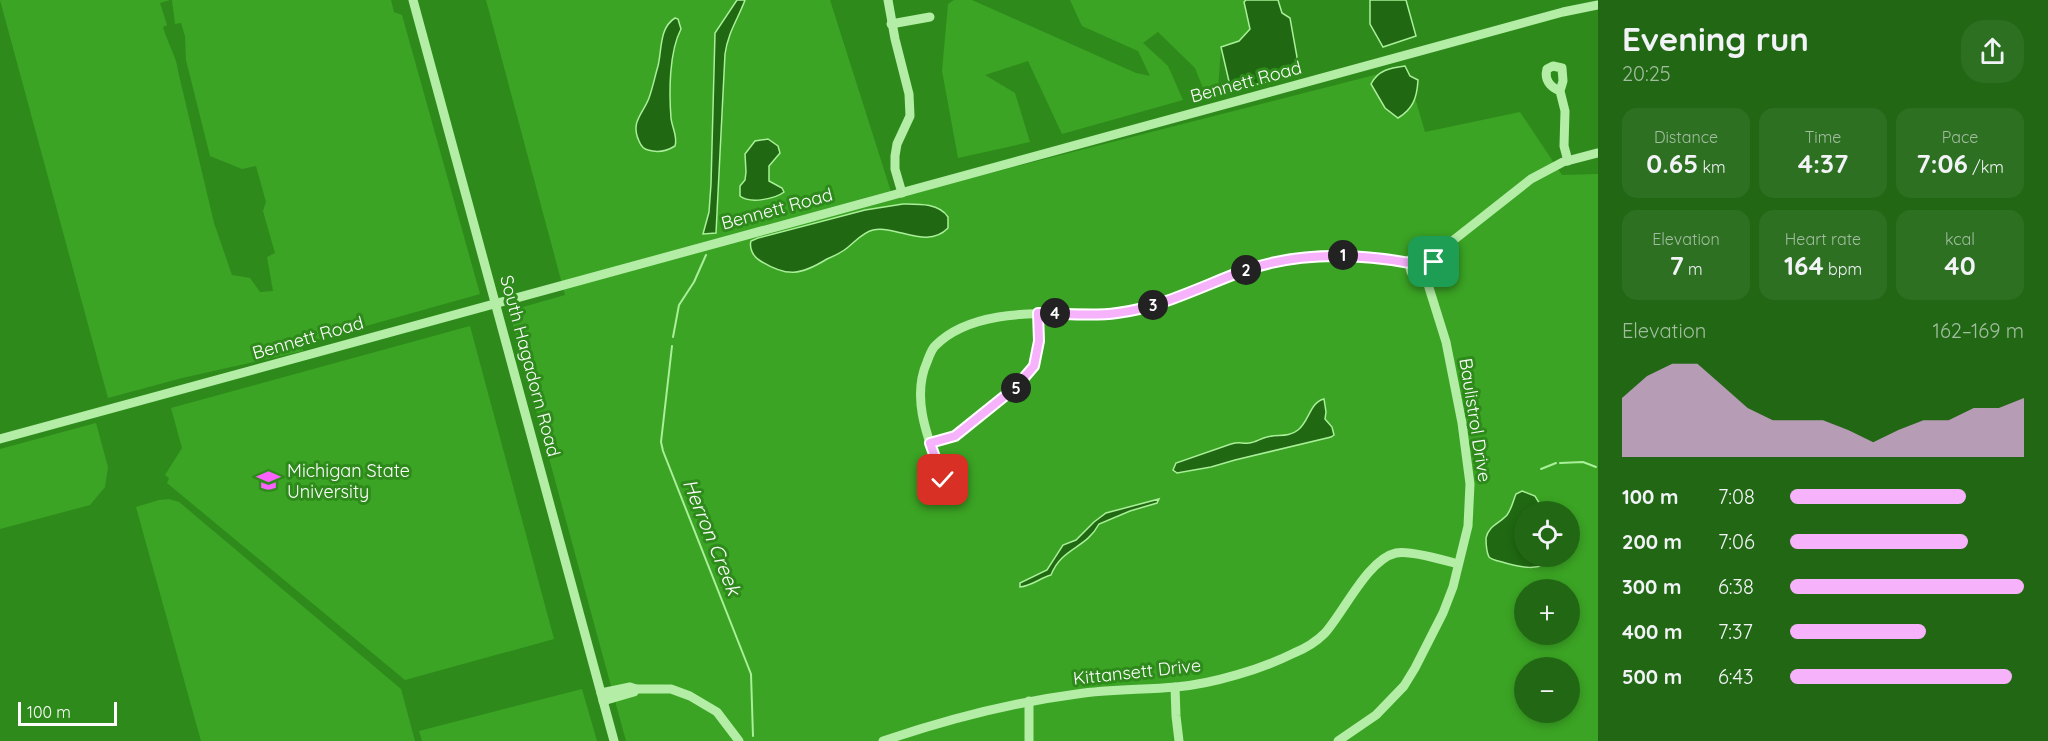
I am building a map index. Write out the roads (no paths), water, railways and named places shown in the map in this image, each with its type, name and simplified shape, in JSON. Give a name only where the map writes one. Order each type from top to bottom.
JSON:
[{"type":"street","name":"South Hagadorn Road","points":[[413,0],[614,741]]},
{"type":"street","points":[[888,0],[891,24],[909,94],[910,116],[897,144],[895,156],[895,169],[902,193]]},
{"type":"street","name":"Bennett Road","points":[[1563,12],[1592,0]]},
{"type":"street","name":"Bennett Road","points":[[0,439],[1563,12],[1598,5]]},
{"type":"street","points":[[891,24],[930,17]]},
{"type":"street","points":[[1560,91],[1565,111],[1564,140],[1568,161]]},
{"type":"street","points":[[910,116],[921,119]]},
{"type":"street","points":[[1432,259],[1529,180],[1568,161],[1598,153]]},
{"type":"street","points":[[1410,263],[1416,256],[1422,254],[1432,259]]},
{"type":"street","points":[[943,480],[920,404],[922,372],[934,347],[956,329],[980,320],[1038,313],[1116,314],[1156,305],[1246,270],[1289,259],[1338,255],[1410,263]]},
{"type":"street","points":[[1410,263],[1412,274],[1419,279],[1426,278],[1434,271],[1432,259]]},
{"type":"street","name":"Baulistrol Drive","points":[[1338,741],[1376,715],[1404,686],[1443,613],[1468,526],[1470,484],[1462,423],[1446,342],[1426,278]]},
{"type":"street","points":[[930,443],[955,436],[1016,387],[1034,366],[1039,341],[1038,313]]},
{"type":"street","name":"Kittansett Drive","points":[[883,741],[931,724],[1002,705],[1123,689],[1175,687],[1226,677],[1294,653],[1322,636],[1340,615],[1369,571],[1391,555],[1403,552],[1458,564]]},
{"type":"street","points":[[602,697],[630,687],[671,689],[690,696],[717,712],[739,741]]},
{"type":"street","points":[[1175,687],[1179,741]]},
{"type":"street","points":[[1029,701],[1029,741]]},
{"type":"waterway","name":"Herron Creek","points":[[673,337],[679,305],[694,282],[706,255]]},
{"type":"waterway","name":"Herron Creek","points":[[672,346],[661,442],[751,674],[753,736]]},
{"type":"waterway","points":[[1560,463],[1583,462],[1596,467]]},
{"type":"waterway","points":[[1541,469],[1556,463]]},
{"type":"place","name":"Michigan State University","points":[[269,481]]}]
